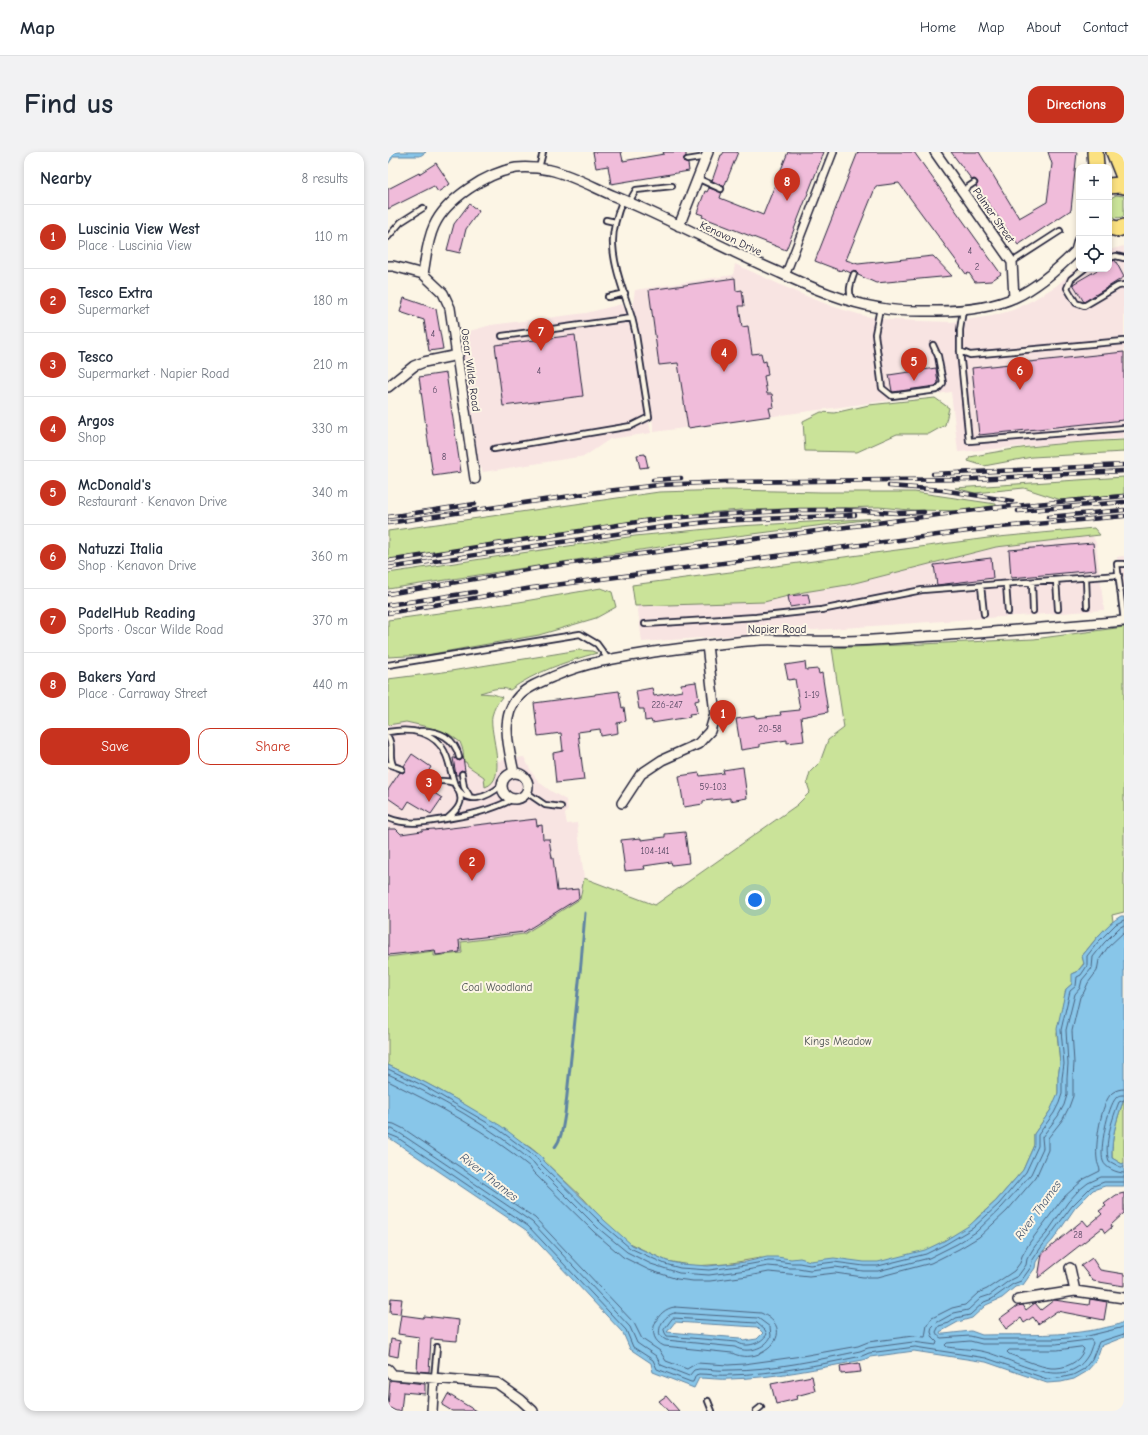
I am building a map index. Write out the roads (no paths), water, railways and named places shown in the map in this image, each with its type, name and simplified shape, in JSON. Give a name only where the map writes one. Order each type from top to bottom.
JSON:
[{"type":"main road","points":[[1095,152],[1096,164]]},
{"type":"main road","points":[[1114,152],[1124,177]]},
{"type":"main road","points":[[1112,186],[1124,186]]},
{"type":"street","points":[[786,276],[832,152]]},
{"type":"street","name":"Palmer Street","points":[[935,152],[1012,262]]},
{"type":"street","points":[[679,226],[707,155]]},
{"type":"street","name":"Kenavon Drive","points":[[423,274],[431,233],[438,218],[453,201],[474,186],[496,175],[514,169],[539,168],[560,173],[626,201],[737,255],[812,288],[852,302],[880,308],[925,311],[963,310],[986,306],[1014,298],[1030,289],[1055,271],[1076,252]]},
{"type":"street","points":[[1012,262],[1014,298]]},
{"type":"street","points":[[388,266],[423,274]]},
{"type":"street","name":"Oscar Wilde Road","points":[[423,274],[443,293],[450,308],[475,478]]},
{"type":"street","points":[[388,387],[414,366],[424,362],[458,355]]},
{"type":"street","name":"Napier Road","points":[[514,773],[507,727],[510,709],[514,701],[520,694],[550,678],[574,668],[608,659],[707,645],[762,640],[830,641],[917,638],[1124,621]]},
{"type":"street","points":[[622,803],[641,774],[662,760],[690,749],[698,744],[710,731],[715,714],[707,645]]},
{"type":"street","points":[[514,773],[521,774],[526,779],[528,786],[526,792],[519,798],[508,796],[502,786],[507,776],[514,773]]},
{"type":"street","points":[[1070,1268],[1075,1291]]},
{"type":"street","points":[[1018,1300],[1075,1291],[1124,1298]]},
{"type":"street","points":[[388,1369],[393,1375],[497,1383],[521,1400],[533,1411]]},
{"type":"street","points":[[432,1411],[434,1378]]},
{"type":"lane","points":[[539,168],[543,152]]},
{"type":"lane","points":[[687,160],[707,155]]},
{"type":"lane","points":[[699,178],[721,189]]},
{"type":"lane","points":[[962,191],[974,183]]},
{"type":"lane","points":[[494,449],[631,426],[649,417],[636,335],[617,268],[613,245],[615,222],[626,201],[636,190],[672,186]]},
{"type":"lane","points":[[388,237],[401,222],[423,208]]},
{"type":"lane","points":[[606,220],[615,222]]},
{"type":"lane","points":[[1012,262],[1060,231]]},
{"type":"lane","points":[[1112,257],[1116,256],[1124,258]]},
{"type":"lane","points":[[1080,272],[1071,279],[1068,288],[1076,303],[1084,306],[1118,286],[1124,285]]},
{"type":"lane","points":[[852,302],[849,294],[849,288],[854,274]]},
{"type":"lane","points":[[608,297],[624,293]]},
{"type":"lane","points":[[880,308],[875,334],[882,388],[892,396],[937,390],[943,383],[938,356],[933,345]]},
{"type":"lane","points":[[963,310],[960,330],[960,351],[969,441],[1124,428]]},
{"type":"lane","points":[[502,336],[632,318]]},
{"type":"lane","points":[[960,351],[970,355],[1124,340]]},
{"type":"lane","points":[[1124,564],[1117,564],[1124,621]]},
{"type":"lane","points":[[645,624],[756,617],[821,610],[922,590],[1119,575]]},
{"type":"lane","points":[[1086,578],[1087,606]]},
{"type":"lane","points":[[1056,580],[1058,609]]},
{"type":"lane","points":[[1032,582],[1033,611]]},
{"type":"lane","points":[[1006,584],[1008,612]]},
{"type":"lane","points":[[981,586],[984,614]]},
{"type":"lane","points":[[388,665],[580,634],[598,644],[608,659]]},
{"type":"lane","points":[[388,732],[408,730],[434,731],[447,737],[457,748],[459,757]]},
{"type":"lane","points":[[419,731],[428,735],[437,742],[446,753],[454,783],[461,794],[460,805],[447,819]]},
{"type":"lane","points":[[388,737],[392,744],[390,757],[391,765],[402,769]]},
{"type":"lane","points":[[462,774],[464,787],[470,797]]},
{"type":"lane","points":[[423,780],[432,782],[448,780],[454,783]]},
{"type":"lane","points":[[458,788],[470,797],[480,798],[486,797],[502,786]]},
{"type":"lane","points":[[526,792],[545,805],[561,807]]},
{"type":"lane","points":[[388,818],[396,822],[408,824],[462,817],[489,810],[515,798]]},
{"type":"lane","points":[[434,1378],[437,1347]]},
{"type":"lane","points":[[708,1401],[712,1411]]},
{"type":"lane","points":[[756,1411],[761,1407]]},
{"type":"water","points":[[388,152],[426,152],[420,156],[394,156],[388,164]]},
{"type":"water","name":"River Thames","points":[[1121,916],[1124,916],[1124,1099],[1114,1135],[1112,1158],[1122,1164],[1124,1163],[1124,1186],[1105,1186],[1093,1190],[1075,1208],[1053,1240],[1043,1251],[1036,1262],[1035,1268],[1023,1285],[1015,1287],[1002,1298],[986,1305],[972,1318],[958,1322],[940,1332],[941,1334],[944,1334],[971,1331],[982,1335],[1059,1334],[1104,1328],[1117,1325],[1124,1321],[1124,1337],[1101,1346],[1096,1361],[1086,1372],[1074,1379],[1047,1383],[986,1362],[914,1351],[870,1357],[863,1360],[780,1375],[726,1379],[699,1378],[694,1388],[653,1372],[651,1363],[630,1349],[623,1333],[526,1230],[388,1137],[388,1065],[426,1083],[501,1126],[542,1157],[544,1161],[605,1221],[632,1245],[667,1261],[680,1264],[708,1266],[746,1262],[767,1257],[791,1259],[800,1258],[810,1261],[834,1258],[864,1262],[878,1262],[925,1250],[944,1241],[970,1225],[996,1201],[1023,1170],[1034,1145],[1034,1134],[1050,1111],[1058,1093],[1060,1064],[1057,1029],[1066,989],[1072,984],[1072,974],[1077,972],[1084,964],[1082,956],[1100,934]],"holes":[[[675,1322],[757,1327],[763,1333],[757,1339],[743,1341],[740,1338],[667,1332]]]},
{"type":"waterway","points":[[555,1147],[561,1136],[565,1114],[585,913]]},
{"type":"railway","points":[[933,474],[1124,465]]},
{"type":"railway","points":[[388,523],[598,492],[659,485],[726,482],[974,479],[1124,471]]},
{"type":"railway","points":[[653,480],[681,478]]},
{"type":"railway","points":[[889,486],[942,490],[1012,501]]},
{"type":"railway","points":[[388,594],[549,566],[991,508],[1124,496]]},
{"type":"railway","points":[[1018,511],[1124,502]]},
{"type":"railway","points":[[388,517],[475,504]]},
{"type":"railway","points":[[388,561],[650,520],[800,510],[845,510],[897,513],[924,512]]},
{"type":"railway","points":[[1048,517],[1124,510]]},
{"type":"railway","points":[[388,568],[656,528],[716,521],[855,515]]},
{"type":"railway","points":[[388,613],[532,588],[991,528],[1124,516]]},
{"type":"railway","points":[[388,605],[475,592]]},
{"type":"place","name":"Bakers Yard","points":[[787,201]]},
{"type":"place","name":"PadelHub Reading","points":[[541,351]]},
{"type":"place","name":"Argos","points":[[724,372]]},
{"type":"place","name":"McDonald's","points":[[914,381]]},
{"type":"place","name":"Natuzzi Italia","points":[[1020,390]]},
{"type":"place","name":"Luscinia View West","points":[[723,733]]},
{"type":"place","name":"Tesco","points":[[429,802]]},
{"type":"place","name":"Tesco Extra","points":[[472,881]]},
{"type":"park label","name":"Coal Woodland","points":[[497,987]]},
{"type":"park label","name":"Kings Meadow","points":[[838,1041]]}]
